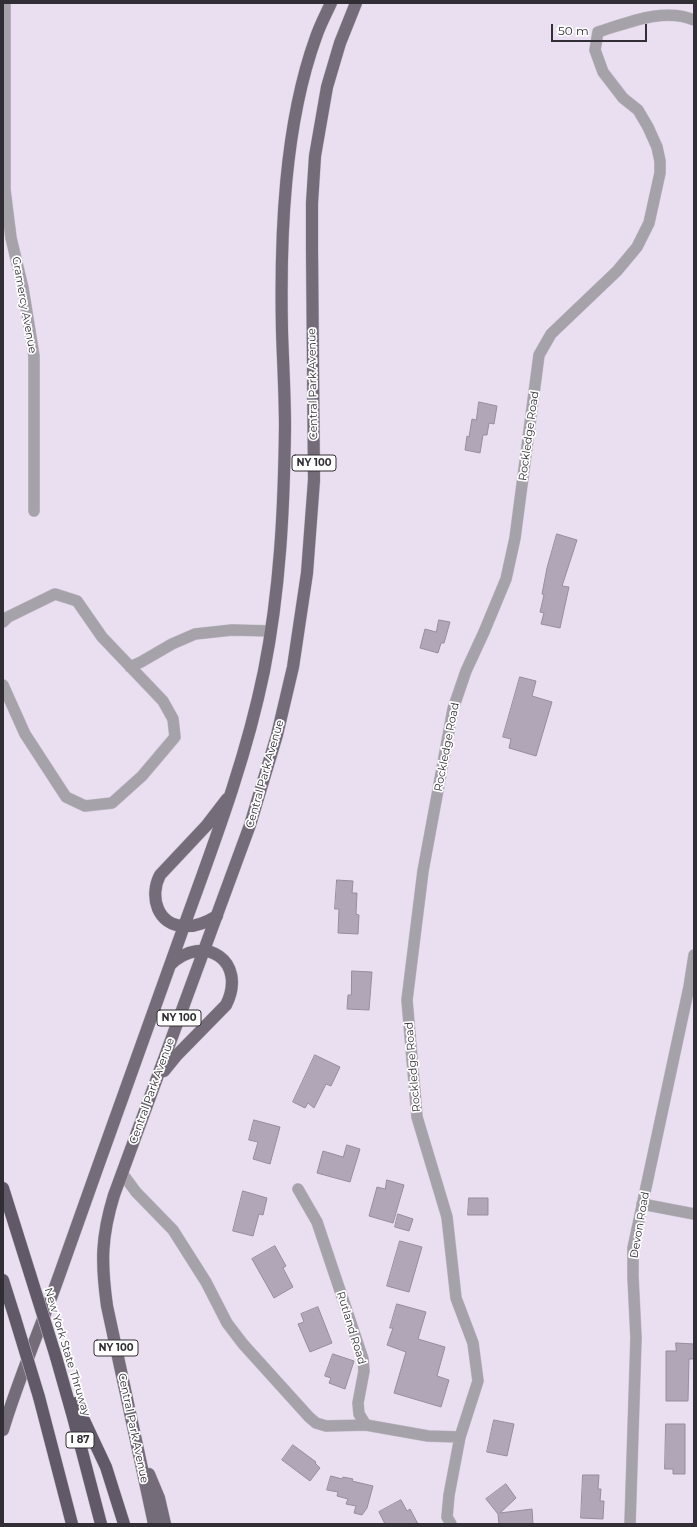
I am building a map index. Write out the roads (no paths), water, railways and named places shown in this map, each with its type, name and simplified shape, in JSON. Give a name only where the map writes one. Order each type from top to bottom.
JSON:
[{"type":"highway","name":"New York State Thruway","points":[[3,1188],[60,1370],[101,1524]]},
{"type":"highway","name":"I 87","points":[[3,1280],[39,1397],[72,1524]]},
{"type":"highway","points":[[60,1370],[106,1467],[124,1524]]},
{"type":"main road","points":[[317,32],[324,3]]},
{"type":"main road","name":"NY 100","points":[[3,1430],[233,792],[258,699],[271,632],[279,564],[284,472],[282,287],[286,195],[294,126],[307,65],[317,32],[331,3]]},
{"type":"main road","name":"Central Park Avenue","points":[[154,1524],[107,1306],[102,1258],[103,1236],[108,1215],[122,1173],[243,847],[265,780],[283,712],[298,643],[307,573],[314,480],[312,203],[315,156],[327,87],[340,43],[356,3]]},
{"type":"main road","points":[[217,916],[201,924],[177,926],[168,920],[158,909],[154,895],[157,882],[165,869],[207,825],[233,792]]},
{"type":"main road","points":[[154,1085],[177,1054],[220,1013],[231,996],[233,980],[228,967],[221,956],[212,952],[195,951],[185,954],[170,966]]},
{"type":"main road","points":[[137,1442],[159,1498],[165,1524]]},
{"type":"street","name":"Gramercy Avenue","points":[[5,3],[5,190],[7,238],[23,288],[34,356],[34,511]]},
{"type":"street","name":"Rockledge Road","points":[[451,1524],[447,1517],[449,1495],[460,1437],[478,1382],[473,1343],[456,1298],[447,1217],[417,1117],[407,1000],[423,871],[453,709],[466,671],[506,579],[515,538],[539,355],[550,334],[617,271],[637,247],[649,223],[660,173],[660,161],[657,147],[648,127],[638,110],[623,98],[602,72],[595,50],[598,32],[637,20],[668,15],[694,20]]},
{"type":"street","points":[[3,622],[8,617],[55,594],[77,601],[102,637],[163,700],[173,719],[174,737],[142,776],[112,803],[85,806],[66,797],[24,734],[3,685]]},
{"type":"street","points":[[130,667],[172,644],[195,634],[232,630],[271,632]]},
{"type":"street","name":"Devon Road","points":[[630,1524],[636,1338],[633,1276],[634,1248],[642,1204],[651,1169],[683,1018],[694,955]]},
{"type":"street","points":[[122,1173],[136,1192],[173,1230],[206,1282],[227,1323],[243,1344],[316,1423],[326,1426],[366,1425],[428,1436],[460,1437]]},
{"type":"street","name":"Rutland Road","points":[[298,1189],[317,1222],[363,1359],[364,1371],[358,1403],[359,1414],[366,1425]]},
{"type":"street","points":[[642,1204],[694,1214]]}]
